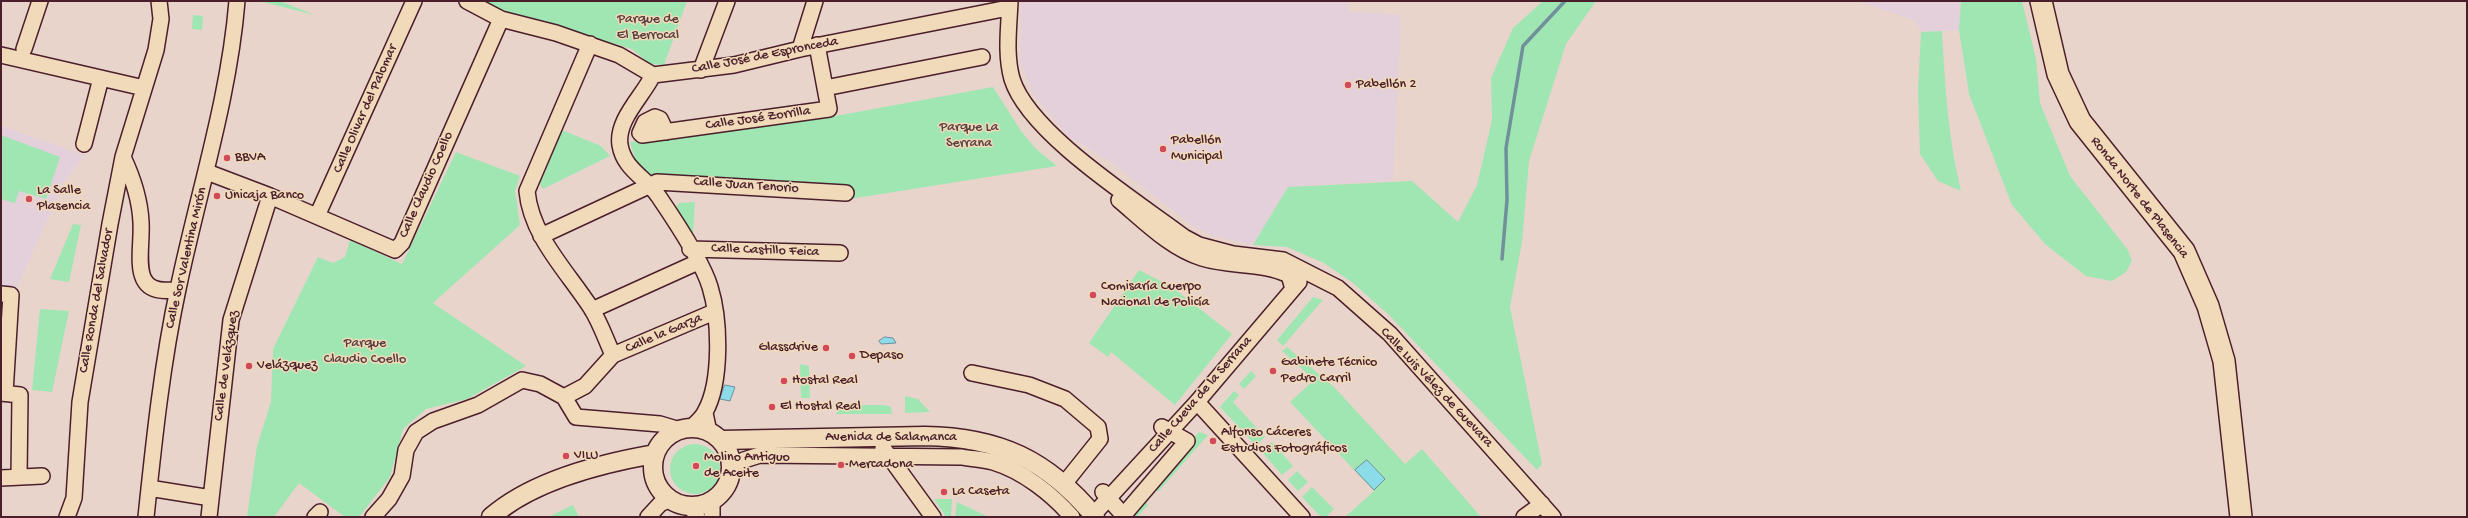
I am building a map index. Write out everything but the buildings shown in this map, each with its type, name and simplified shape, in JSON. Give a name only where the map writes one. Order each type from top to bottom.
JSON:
[{"type":"highway","name":"Ronda Norte de Plasencia","points":[[2041,1],[2058,74],[2080,121],[2184,251],[2208,306],[2224,361],[2242,517]]},
{"type":"main road","name":"Avenida de Salamanca","points":[[688,432],[758,438],[948,436],[981,442],[1011,451],[1037,463],[1064,484],[1109,512]]},
{"type":"main road","points":[[491,517],[522,496],[577,473],[614,462],[655,454],[688,432],[732,464],[728,482],[712,509],[702,505],[694,511],[670,499],[662,492],[654,474],[655,454]]},
{"type":"main road","name":"Avenida de Salamanca","points":[[732,464],[741,446],[758,438]]},
{"type":"main road","points":[[500,517],[510,510],[548,491],[616,467],[639,467],[654,474]]},
{"type":"street","points":[[24,49],[40,1]]},
{"type":"street","name":"Calle Ronda del Salvador","points":[[67,517],[74,498],[80,402],[123,157],[156,50],[161,19],[159,1]]},
{"type":"street","name":"Calle Sor Valentina Mirón","points":[[146,517],[166,348],[178,289],[207,172],[230,53],[237,1]]},
{"type":"street","name":"Calle Olivar del Palomar","points":[[317,216],[414,1]]},
{"type":"street","points":[[373,517],[389,499],[402,476],[406,450],[416,432],[433,421],[478,405],[522,380],[540,384],[564,397],[576,418],[688,432],[705,413],[711,398],[716,371],[717,347],[710,285],[658,195],[626,163],[620,144],[623,125],[653,75],[619,55],[556,33],[500,19],[467,1]]},
{"type":"street","points":[[701,70],[727,1]]},
{"type":"street","points":[[800,48],[815,1]]},
{"type":"street","points":[[1006,4],[1002,66],[1015,103],[1028,124],[1041,137],[1183,250],[1201,258],[1224,263],[1274,267],[1307,274]]},
{"type":"street","points":[[1006,4],[1008,60],[1012,80],[1020,96],[1036,118],[1060,144],[1184,237],[1199,245],[1233,254],[1283,260],[1296,265],[1307,274]]},
{"type":"street","name":"Calle José de Espronceda","points":[[653,75],[734,65],[800,48],[1006,4]]},
{"type":"street","name":"Calle Claudio Coello","points":[[207,172],[270,196],[396,250],[402,243],[500,19]]},
{"type":"street","points":[[564,397],[585,386],[613,355],[592,310],[541,236],[529,204],[528,191],[530,182],[590,44]]},
{"type":"street","name":"Calle José Zorrilla","points":[[666,132],[829,109],[817,45]]},
{"type":"street","points":[[1,55],[144,88]]},
{"type":"street","points":[[825,88],[982,57]]},
{"type":"street","points":[[84,144],[101,78]]},
{"type":"street","points":[[123,157],[131,174],[141,222],[140,273],[148,285],[155,288],[166,291],[178,289]]},
{"type":"street","name":"Calle Juan Tenorio","points":[[648,186],[657,182],[670,182],[846,193]]},
{"type":"street","points":[[541,236],[648,186]]},
{"type":"street","name":"Calle de Velázquez","points":[[209,517],[231,320],[270,196]]},
{"type":"street","name":"Calle Castillo Feica","points":[[690,249],[840,253]]},
{"type":"street","points":[[592,310],[698,262]]},
{"type":"street","points":[[1274,267],[1289,274],[1298,289],[1326,282]]},
{"type":"street","name":"Calle Luis Vélez de Guevara","points":[[1307,274],[1338,288],[1390,334],[1553,517]]},
{"type":"street","name":"Calle Cueva de la Serrana","points":[[1173,434],[1298,289],[1307,274]]},
{"type":"street","points":[[6,295],[3,393],[20,395],[19,477]]},
{"type":"street","name":"Calle la Garza","points":[[613,355],[714,312]]},
{"type":"street","points":[[972,373],[1029,385],[1065,399],[1098,427],[1101,434],[1100,440],[1064,484]]},
{"type":"street","points":[[1200,404],[1302,517]]},
{"type":"street","points":[[1162,427],[1173,434],[1187,441],[1109,512],[1103,492],[1162,427]]},
{"type":"street","points":[[875,436],[887,455],[933,517]]},
{"type":"street","points":[[732,464],[760,455],[954,456],[993,462],[1022,476],[1060,504],[1072,517]]},
{"type":"street","points":[[1,478],[42,476]]},
{"type":"street","points":[[149,488],[211,498]]},
{"type":"street","points":[[648,517],[660,504],[670,499]]},
{"type":"street","points":[[1524,517],[1542,504]]},
{"type":"shaded area","points":[[1021,1],[1348,1],[1348,11],[1401,15],[1393,181],[1289,187],[1253,245],[1213,236],[1193,226],[1112,163],[1068,136],[1032,93],[1021,62]]},
{"type":"shaded area","points":[[1857,1],[1961,1],[1959,30],[1921,32],[1914,20]]},
{"type":"shaded area","name":"La Salle Plasencia","points":[[1,126],[84,155],[64,182],[17,288],[1,286]]},
{"type":"green space","points":[[262,1],[280,1],[315,15],[263,2]]},
{"type":"green space","name":"Parque de El Berrocal","points":[[479,1],[687,1],[664,65],[650,64],[632,49],[507,12]]},
{"type":"green space","points":[[1543,1],[1596,1],[1566,44],[1529,161],[1522,242],[1510,307],[1542,464],[1537,470],[1388,314],[1353,283],[1324,263],[1287,247],[1253,245],[1288,187],[1412,181],[1458,222],[1477,185],[1492,120],[1491,78],[1513,28]]},
{"type":"green space","points":[[1961,1],[2022,1],[2036,59],[2040,103],[2070,176],[2128,250],[2132,261],[2126,272],[2112,281],[2086,276],[2046,245],[2012,205],[1969,94],[1959,30]]},
{"type":"green space","points":[[193,15],[203,16],[202,30],[192,29]]},
{"type":"green space","points":[[1942,31],[1950,131],[1961,191],[1938,181],[1920,154],[1918,91],[1921,32]]},
{"type":"green space","name":"Parque La Serrana","points":[[993,87],[1021,131],[1035,148],[1057,166],[850,199],[683,189],[653,180],[636,162],[630,142],[841,115]]},
{"type":"green space","points":[[562,130],[601,146],[610,156],[543,189],[540,184]]},
{"type":"green space","points":[[1,135],[60,157],[46,199],[19,191],[15,203],[1,199]]},
{"type":"green space","name":"Parque Claudio Coello","points":[[456,152],[520,176],[515,191],[520,225],[433,303],[526,366],[467,399],[426,409],[403,429],[390,477],[359,517],[345,517],[299,483],[274,517],[247,517],[257,446],[271,402],[273,349],[318,257],[333,263],[345,257],[350,240],[402,264]]},
{"type":"green space","points":[[695,202],[693,234],[676,208],[679,203]]},
{"type":"green space","points":[[73,224],[81,225],[69,282],[50,279]]},
{"type":"green space","points":[[1139,270],[1172,287],[1232,334],[1175,405],[1111,352],[1108,357],[1089,343]]},
{"type":"green space","points":[[1313,297],[1323,300],[1283,346],[1277,340]]},
{"type":"green space","points":[[40,309],[69,311],[52,392],[32,390]]},
{"type":"green space","points":[[1287,347],[1334,387],[1405,464],[1422,449],[1481,517],[1345,517],[1374,491],[1290,402],[1314,380],[1282,351]]},
{"type":"green space","points":[[800,364],[809,366],[810,398],[801,398]]},
{"type":"green space","points":[[1251,371],[1256,376],[1244,389],[1239,384]]},
{"type":"green space","points":[[1234,391],[1239,395],[1233,402],[1265,437],[1256,446],[1220,407]]},
{"type":"green space","points":[[905,396],[918,399],[930,412],[905,413]]},
{"type":"green space","points":[[845,405],[885,405],[891,407],[892,414],[835,414]]},
{"type":"green space","points":[[1199,432],[1208,435],[1158,492],[1151,486]]},
{"type":"green space","points":[[1272,442],[1293,466],[1282,475],[1262,452]]},
{"type":"green space","points":[[695,444],[705,446],[713,451],[718,459],[720,469],[718,479],[713,487],[705,492],[695,494],[685,492],[677,487],[672,479],[670,469],[672,459],[677,451],[685,446]]},
{"type":"green space","points":[[1297,471],[1308,482],[1298,491],[1288,480]]},
{"type":"green space","points":[[1312,487],[1334,509],[1326,517],[1321,517],[1302,497]]},
{"type":"green space","points":[[1142,498],[1148,505],[1137,517],[1125,517]]},
{"type":"green space","points":[[934,499],[952,499],[951,517],[946,517]]},
{"type":"green space","points":[[957,502],[989,517],[955,517]]},
{"type":"green space","points":[[573,505],[579,517],[553,517],[552,515]]},
{"type":"water","points":[[885,337],[893,338],[896,343],[881,344],[879,341]]},
{"type":"water","points":[[725,385],[735,387],[730,401],[720,399]]},
{"type":"water","points":[[1367,460],[1385,479],[1374,490],[1355,470]]},
{"type":"waterway","points":[[1502,259],[1507,200],[1506,148],[1523,46],[1565,1]]},
{"type":"place","name":"Pabellón 2","points":[[1348,85]]},
{"type":"place","name":"Pabellón Municipal","points":[[1163,149]]},
{"type":"place","name":"BBVA","points":[[227,158]]},
{"type":"place","name":"Unicaja Banco","points":[[217,196]]},
{"type":"place","name":"La Salle Plasencia","points":[[29,199]]},
{"type":"place","name":"Comisaría Cuerpo Nacional de Policía","points":[[1093,295]]},
{"type":"place","name":"Glassdrive","points":[[826,348]]},
{"type":"place","name":"Depaso","points":[[852,356]]},
{"type":"place","name":"Velázquez","points":[[249,366]]},
{"type":"place","name":"Gabinete Técnico Pedro Carril","points":[[1273,371]]},
{"type":"place","name":"Hostal Real","points":[[784,381]]},
{"type":"place","name":"El Hostal Real","points":[[772,407]]},
{"type":"place","name":"Alfonso Cáceres Estudios Fotográficos","points":[[1213,441]]},
{"type":"place","name":"VILU","points":[[566,456]]},
{"type":"place","name":"Mercadona","points":[[841,465]]},
{"type":"place","name":"Molino Antiguo de Aceite","points":[[696,466]]},
{"type":"place","name":"La Caseta","points":[[944,492]]}]
